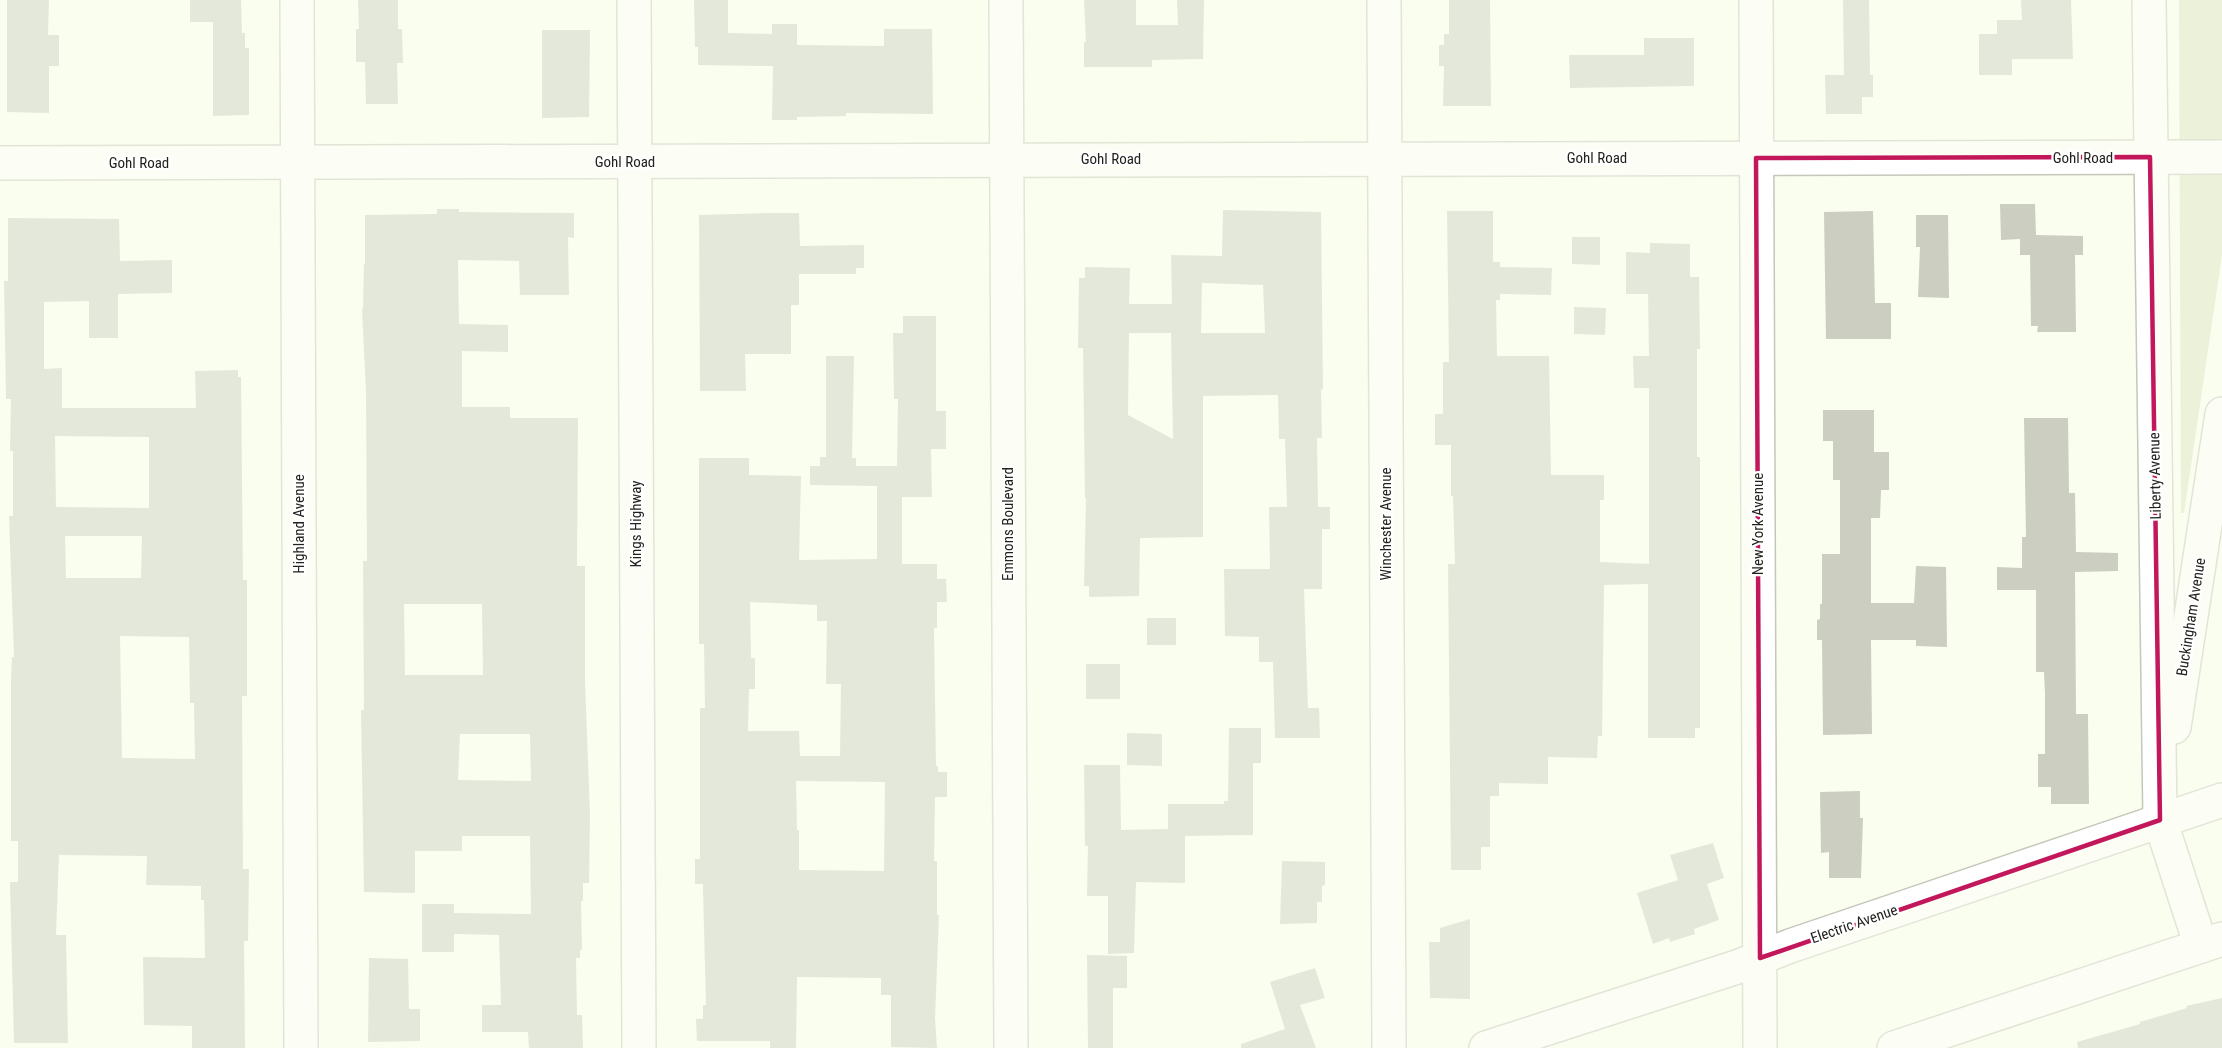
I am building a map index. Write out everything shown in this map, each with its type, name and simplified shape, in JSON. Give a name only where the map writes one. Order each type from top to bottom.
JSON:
[{"type":"street","name":"Highland Avenue","points":[[297,0],[301,1048]]},
{"type":"street","name":"Kings Highway","points":[[634,0],[639,1048]]},
{"type":"street","name":"Emmons Boulevard","points":[[1006,0],[1011,1048]]},
{"type":"street","name":"Winchester Avenue","points":[[1384,0],[1389,1048]]},
{"type":"street","name":"New York Avenue","points":[[1756,0],[1760,1048]]},
{"type":"street","name":"Liberty Avenue","points":[[2149,0],[2160,820],[2211,942]]},
{"type":"street","name":"Gohl Road","points":[[0,163],[2222,157]]},
{"type":"street","name":"Buckingham Avenue","points":[[2160,820],[2222,414]]},
{"type":"street","name":"Electric Avenue","points":[[1486,1048],[1737,967],[2222,800]]},
{"type":"street","points":[[1893,1048],[2211,942]]},
{"type":"highlighted area","points":[[2150,157],[2160,820],[1760,958],[1756,198],[1756,158]]},
{"type":"green space","points":[[2179,0],[2222,0],[2222,255],[2184,513],[2181,513]]},
{"type":"building","points":[[7,0],[49,0],[48,35],[59,35],[59,66],[49,66],[49,113],[7,112]]},
{"type":"building","points":[[190,0],[241,0],[242,33],[245,33],[245,48],[249,48],[249,115],[213,116],[213,22],[190,22]]},
{"type":"building","points":[[358,0],[398,0],[398,29],[402,29],[403,63],[397,63],[398,104],[366,104],[365,62],[356,62],[356,29],[359,29]]},
{"type":"building","points":[[694,0],[728,0],[728,33],[772,34],[772,24],[797,24],[797,45],[884,46],[884,29],[932,29],[933,114],[846,113],[846,116],[772,120],[773,66],[698,65],[698,47],[695,47]]},
{"type":"building","points":[[1084,0],[1136,0],[1136,25],[1178,25],[1177,0],[1204,0],[1203,59],[1152,60],[1152,67],[1084,67],[1084,42],[1086,42]]},
{"type":"building","points":[[1449,0],[1490,0],[1491,106],[1443,106],[1444,66],[1439,66],[1439,45],[1444,45],[1444,34],[1449,34]]},
{"type":"building","points":[[1843,0],[1869,0],[1870,75],[1873,75],[1873,97],[1862,97],[1862,114],[1826,114],[1825,75],[1844,75]]},
{"type":"building","points":[[2021,0],[2071,0],[2073,59],[2012,59],[2012,75],[1979,75],[1979,34],[1997,34],[1997,20],[2022,20]]},
{"type":"building","points":[[542,30],[590,30],[589,117],[542,118]]},
{"type":"building","points":[[1644,38],[1694,38],[1694,86],[1570,88],[1569,55],[1644,55]]},
{"type":"building","points":[[2000,204],[2035,204],[2036,235],[2083,236],[2083,255],[2075,255],[2076,332],[2037,332],[2038,326],[2031,326],[2030,255],[2020,255],[2020,239],[2001,240]]},
{"type":"building","points":[[437,209],[459,209],[459,212],[574,213],[574,238],[568,237],[569,295],[520,295],[519,261],[458,260],[459,324],[508,325],[508,352],[462,351],[462,407],[510,407],[510,418],[578,418],[577,566],[585,566],[585,680],[590,816],[589,883],[583,883],[582,950],[580,950],[580,958],[576,958],[577,1015],[582,1015],[583,1048],[529,1048],[528,1032],[482,1032],[482,1005],[501,1005],[499,935],[454,934],[454,952],[422,952],[422,904],[454,904],[454,913],[531,914],[530,836],[462,836],[462,851],[415,851],[415,893],[364,892],[361,710],[364,710],[363,561],[367,561],[366,393],[362,309],[365,215],[437,214]],"holes":[[[404,604],[482,604],[483,675],[405,675]],[[460,734],[530,734],[531,781],[458,780]]]},
{"type":"building","points":[[1223,210],[1321,212],[1323,389],[1321,390],[1322,438],[1317,438],[1318,507],[1330,507],[1330,529],[1322,529],[1322,589],[1304,589],[1308,708],[1319,708],[1320,738],[1275,738],[1273,662],[1259,662],[1259,637],[1225,636],[1224,569],[1270,569],[1269,507],[1287,507],[1285,439],[1279,439],[1278,395],[1203,396],[1203,537],[1140,538],[1139,596],[1089,597],[1089,586],[1084,586],[1086,498],[1083,348],[1078,348],[1079,278],[1085,278],[1085,267],[1130,268],[1129,304],[1172,304],[1171,255],[1222,256]],"holes":[[[1202,283],[1263,285],[1265,333],[1201,333]],[[1129,333],[1171,333],[1173,439],[1128,415]]]},
{"type":"building","points":[[1447,211],[1493,211],[1493,262],[1500,262],[1500,267],[1552,268],[1551,295],[1500,294],[1500,300],[1496,300],[1497,356],[1549,356],[1551,475],[1604,475],[1604,500],[1600,500],[1600,562],[1649,564],[1649,388],[1634,388],[1633,356],[1649,356],[1648,294],[1626,294],[1626,252],[1650,253],[1650,243],[1690,244],[1690,277],[1699,277],[1697,457],[1700,457],[1700,728],[1695,728],[1695,738],[1648,738],[1648,584],[1604,585],[1602,736],[1598,736],[1597,758],[1548,757],[1548,784],[1499,783],[1499,796],[1490,796],[1490,847],[1481,847],[1481,870],[1451,870],[1448,564],[1455,564],[1453,496],[1451,496],[1451,445],[1435,445],[1435,414],[1443,414],[1443,362],[1449,362]]},
{"type":"building","points":[[1873,211],[1875,303],[1891,303],[1891,339],[1826,339],[1824,212]]},
{"type":"building","points":[[799,213],[800,246],[864,245],[864,268],[856,268],[856,274],[799,274],[799,305],[791,305],[791,354],[745,354],[746,391],[700,391],[699,215]]},
{"type":"building","points":[[1916,215],[1948,215],[1949,298],[1918,297],[1920,247],[1916,247]]},
{"type":"building","points":[[8,218],[119,219],[120,261],[172,260],[172,293],[118,294],[118,338],[89,338],[89,301],[44,302],[44,369],[62,368],[62,408],[196,408],[195,371],[238,370],[238,377],[241,377],[243,580],[247,580],[247,696],[242,696],[243,869],[249,869],[248,941],[244,941],[245,1048],[192,1048],[192,1026],[144,1025],[143,957],[205,958],[204,900],[201,900],[201,886],[146,885],[147,856],[59,855],[56,935],[66,935],[68,1043],[14,1043],[10,882],[18,882],[18,841],[11,841],[11,678],[12,657],[14,657],[9,516],[13,516],[13,451],[10,451],[11,399],[6,399],[4,281],[8,281]],"holes":[[[55,436],[149,437],[149,508],[56,507]],[[65,536],[142,536],[141,578],[66,578]],[[120,636],[189,637],[190,703],[194,703],[195,759],[122,758]]]},
{"type":"building","points":[[1572,237],[1600,237],[1600,265],[1572,264]]},
{"type":"building","points":[[1574,307],[1606,308],[1605,335],[1574,334]]},
{"type":"building","points":[[903,316],[936,316],[936,411],[946,411],[946,449],[931,449],[932,497],[902,497],[902,564],[937,564],[937,579],[946,579],[947,602],[937,602],[937,628],[934,628],[936,766],[938,766],[938,772],[947,772],[947,797],[935,797],[934,861],[937,861],[937,915],[939,915],[935,1018],[937,1048],[891,1047],[891,995],[881,995],[881,978],[797,977],[796,1048],[770,1048],[770,1041],[697,1041],[696,1019],[703,1019],[703,1005],[706,1005],[703,884],[695,884],[695,859],[700,859],[700,708],[705,708],[704,644],[699,644],[699,458],[749,458],[749,475],[801,476],[799,560],[877,559],[877,486],[810,485],[810,466],[820,466],[820,457],[826,457],[826,356],[854,356],[852,458],[856,458],[856,466],[897,466],[898,399],[894,399],[893,333],[903,333]],"holes":[[[750,602],[817,605],[817,621],[827,621],[826,684],[841,684],[840,756],[800,756],[799,731],[748,731],[749,689],[755,689],[755,658],[751,658]],[[796,781],[885,782],[884,871],[799,870]]]},
{"type":"building","points":[[1823,410],[1874,410],[1874,452],[1889,452],[1889,490],[1881,490],[1880,518],[1871,518],[1871,603],[1914,603],[1916,566],[1946,567],[1947,647],[1916,646],[1916,640],[1871,640],[1872,734],[1823,735],[1822,640],[1817,640],[1817,620],[1820,619],[1820,604],[1822,604],[1822,554],[1840,554],[1840,480],[1833,480],[1833,441],[1823,441]]},
{"type":"building","points":[[2024,418],[2068,418],[2069,493],[2075,493],[2076,552],[2118,553],[2118,571],[2075,572],[2076,714],[2088,714],[2089,804],[2051,804],[2051,787],[2038,787],[2038,754],[2045,754],[2045,694],[2044,672],[2036,672],[2036,590],[1997,590],[1997,567],[2022,568],[2022,537],[2026,537]]},
{"type":"building","points":[[1147,618],[1176,618],[1176,645],[1147,645]]},
{"type":"building","points":[[1086,664],[1120,664],[1120,699],[1086,699]]},
{"type":"building","points":[[1229,728],[1261,728],[1261,763],[1253,763],[1253,835],[1185,836],[1185,883],[1136,882],[1134,953],[1108,954],[1108,896],[1087,896],[1088,846],[1085,846],[1084,765],[1120,765],[1121,830],[1168,829],[1168,804],[1224,804],[1224,801],[1228,801]]},
{"type":"building","points":[[1127,733],[1162,734],[1162,766],[1127,765]]},
{"type":"building","points":[[1860,791],[1860,818],[1863,818],[1861,878],[1829,878],[1829,852],[1821,853],[1820,792]]},
{"type":"building","points":[[1713,843],[1724,878],[1707,884],[1719,920],[1694,929],[1695,934],[1670,942],[1669,938],[1653,944],[1637,893],[1678,880],[1670,855]]},
{"type":"building","points":[[1282,861],[1325,862],[1325,885],[1322,886],[1322,902],[1317,902],[1317,923],[1280,924]]},
{"type":"building","points":[[1470,919],[1470,999],[1430,998],[1429,942],[1440,942],[1440,928]]},
{"type":"building","points":[[1087,955],[1127,956],[1127,988],[1113,988],[1113,1048],[1088,1048]]},
{"type":"building","points":[[369,958],[408,959],[409,1009],[420,1009],[420,1041],[368,1042]]},
{"type":"building","points":[[1315,968],[1325,998],[1300,1005],[1316,1048],[1241,1048],[1241,1044],[1285,1029],[1270,982]]},
{"type":"building","points":[[2222,998],[2222,1048],[2078,1048],[2077,1042],[2140,1024],[2140,1022],[2187,1008],[2186,1006]]}]
